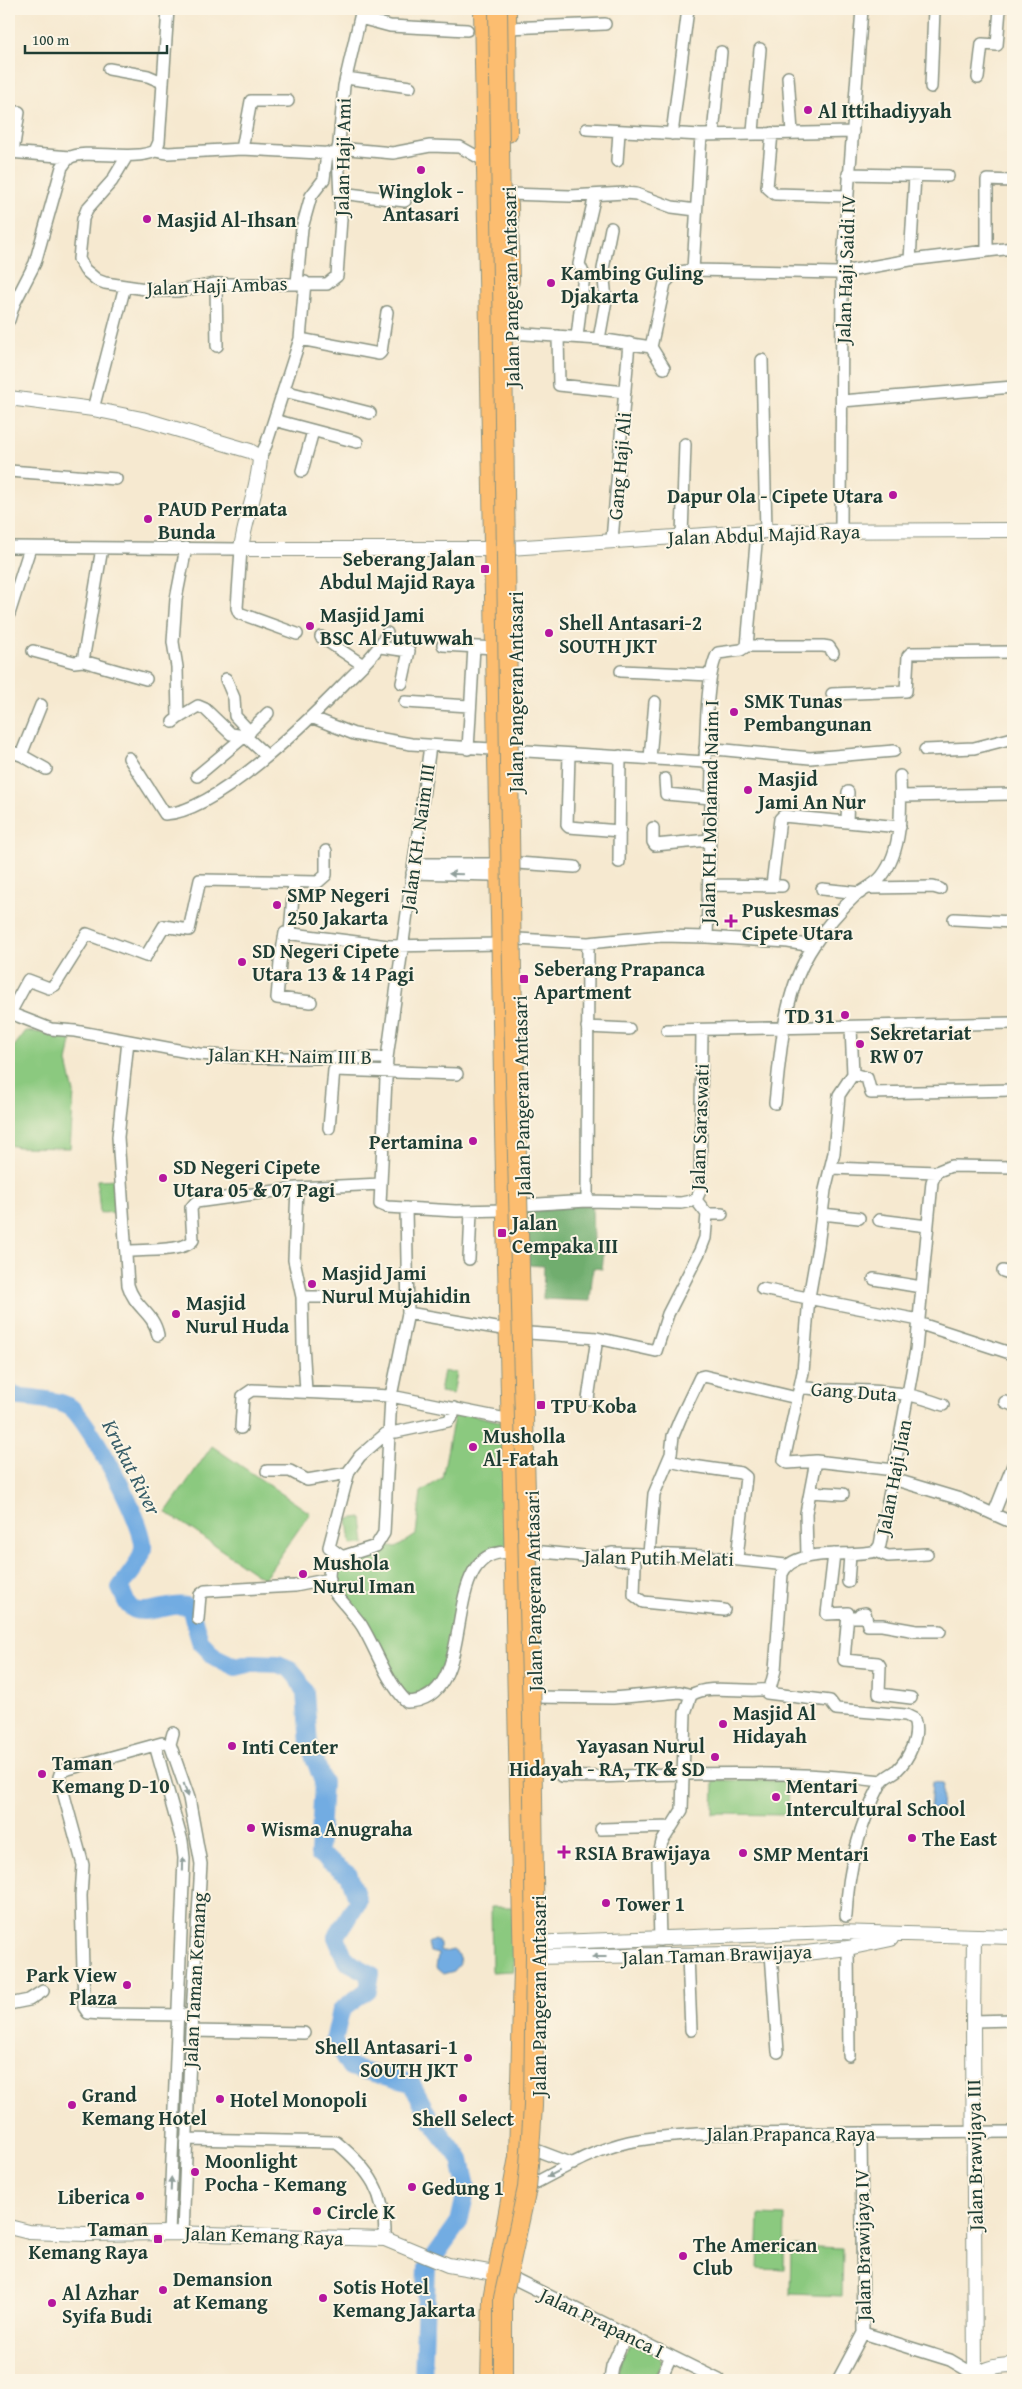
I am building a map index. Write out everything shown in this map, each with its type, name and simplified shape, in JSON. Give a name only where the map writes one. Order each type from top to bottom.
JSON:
[{"type":"main road","name":"Jalan Pangeran Antasari","points":[[484,9],[495,648],[517,863],[523,1205],[529,1333],[534,1697],[531,1950],[536,2150],[534,2184]]},
{"type":"main road","points":[[490,9],[505,988],[528,1954],[528,2106],[520,2190],[500,2286],[497,2380]]},
{"type":"main road","points":[[498,9],[512,979],[532,1718],[535,1945],[533,2106],[529,2165],[527,2188],[503,2298],[503,2380]]},
{"type":"main road","name":"Jalan Pangeran Antasari","points":[[496,2272],[518,2157],[531,1950],[518,1816],[499,870],[514,547],[508,9]]},
{"type":"main road","points":[[509,2380],[508,2301],[534,2184]]},
{"type":"main road","points":[[490,2380],[492,2299],[496,2272]]},
{"type":"street","points":[[19,112],[11,152],[70,157],[82,155],[147,155],[155,151],[159,142],[168,9]]},
{"type":"street","points":[[672,134],[688,9]]},
{"type":"street","name":"Jalan Haji Saidi IV","points":[[840,530],[842,272],[862,9]]},
{"type":"street","points":[[930,87],[934,9]]},
{"type":"street","points":[[978,78],[982,44],[997,45],[1000,9]]},
{"type":"street","points":[[361,14],[390,26],[467,30]]},
{"type":"street","name":"Jalan Haji Ami","points":[[337,276],[341,193],[334,152],[346,78],[361,14]]},
{"type":"street","points":[[508,28],[605,24]]},
{"type":"street","points":[[753,132],[760,49]]},
{"type":"street","points":[[693,270],[696,210],[721,52]]},
{"type":"street","points":[[109,69],[148,76],[162,82]]},
{"type":"street","points":[[788,77],[792,132]]},
{"type":"street","points":[[346,78],[410,87]]},
{"type":"street","points":[[242,149],[251,101],[288,101]]},
{"type":"street","points":[[587,129],[707,135],[753,132],[853,132]]},
{"type":"street","points":[[617,161],[620,132]]},
{"type":"street","points":[[772,133],[767,187],[770,192],[775,194],[847,196]]},
{"type":"street","points":[[155,151],[168,154],[242,149],[393,153],[430,146],[460,147],[487,162]]},
{"type":"street","points":[[301,283],[302,228],[311,196],[324,179],[334,152]]},
{"type":"street","name":"Jalan Haji Ambas","points":[[127,156],[112,181],[87,209],[79,254],[81,264],[90,275],[105,283],[178,291],[216,284],[328,284],[337,276]]},
{"type":"street","points":[[9,320],[14,304],[35,263],[62,167],[70,157]]},
{"type":"street","points":[[848,174],[948,176]]},
{"type":"street","points":[[910,260],[915,176]]},
{"type":"street","points":[[987,250],[987,180],[1013,181]]},
{"type":"street","points":[[509,194],[595,195],[613,192],[636,194],[672,207],[696,210]]},
{"type":"street","points":[[341,193],[405,201]]},
{"type":"street","points":[[577,337],[584,275],[579,264],[595,195]]},
{"type":"street","points":[[600,339],[606,300],[603,270],[611,228]]},
{"type":"street","points":[[664,368],[651,347],[665,283],[674,273],[693,270],[842,272],[910,260],[1013,248]]},
{"type":"street","name":"Jalan Haji Ambas","points":[[260,457],[300,340],[301,283]]},
{"type":"street","points":[[216,284],[217,346]]},
{"type":"street","points":[[93,409],[125,286]]},
{"type":"street","points":[[300,340],[379,354],[381,352],[387,312]]},
{"type":"street","points":[[511,333],[600,339],[629,342],[651,347]]},
{"type":"street","name":"Gang Haji Ali","points":[[558,336],[559,385],[625,392]]},
{"type":"street","name":"Gang Haji Ali","points":[[612,540],[629,342]]},
{"type":"street","points":[[762,360],[761,531],[747,646],[823,646],[829,647],[833,653]]},
{"type":"street","points":[[842,402],[1013,387]]},
{"type":"street","points":[[284,391],[370,413]]},
{"type":"street","points":[[9,398],[93,409],[142,419],[250,451],[260,457],[260,467],[244,524],[241,549],[239,613],[297,634]]},
{"type":"street","points":[[274,420],[356,442]]},
{"type":"street","points":[[302,471],[314,431]]},
{"type":"street","points":[[682,536],[685,444]]},
{"type":"street","points":[[9,471],[116,479]]},
{"type":"street","name":"Jalan Abdul Majid Raya","points":[[241,549],[494,549],[761,531],[1013,530]]},
{"type":"street","points":[[9,547],[241,549]]},
{"type":"street","points":[[9,614],[30,548]]},
{"type":"street","points":[[82,662],[102,548]]},
{"type":"street","points":[[186,548],[176,599],[173,642],[177,668],[175,720],[198,706],[205,709],[232,734],[248,734]]},
{"type":"street","points":[[129,758],[165,814],[200,803],[267,756],[311,717],[380,647],[388,633]]},
{"type":"street","points":[[321,637],[363,665]]},
{"type":"street","points":[[443,645],[495,648]]},
{"type":"street","name":"Jalan KH. Mohamad Naim I","points":[[707,937],[712,769],[705,762],[705,748],[711,675],[718,653],[741,650],[747,646]]},
{"type":"street","points":[[380,647],[409,651],[402,683]]},
{"type":"street","points":[[468,749],[469,706],[474,647]]},
{"type":"street","points":[[33,651],[146,679]]},
{"type":"street","points":[[832,694],[906,691],[908,656],[911,652],[1013,652]]},
{"type":"street","points":[[621,671],[711,675]]},
{"type":"street","points":[[226,679],[234,698],[234,716],[267,756]]},
{"type":"street","points":[[405,702],[469,706]]},
{"type":"street","points":[[650,758],[655,702]]},
{"type":"street","points":[[20,755],[41,705]]},
{"type":"street","points":[[197,776],[248,734],[268,713]]},
{"type":"street","points":[[311,717],[354,734],[430,746]]},
{"type":"street","points":[[925,750],[974,748],[1013,738]]},
{"type":"street","name":"Jalan KH. Naim III","points":[[406,1208],[380,1204],[380,1184],[388,1071],[387,1058],[430,746],[705,762]]},
{"type":"street","points":[[705,748],[810,758],[894,751]]},
{"type":"street","points":[[9,751],[46,770]]},
{"type":"street","points":[[570,754],[566,825],[569,827],[620,831]]},
{"type":"street","points":[[619,862],[620,756]]},
{"type":"street","points":[[776,1103],[783,1029],[793,988],[813,946],[849,902],[885,872],[900,827],[900,776]]},
{"type":"street","points":[[666,779],[666,794],[711,798]]},
{"type":"street","points":[[847,822],[848,792]]},
{"type":"street","points":[[901,796],[1013,794]]},
{"type":"street","points":[[950,798],[1013,798]]},
{"type":"street","points":[[709,885],[777,886],[781,817],[798,816],[900,827]]},
{"type":"street","points":[[653,828],[653,842],[655,845],[709,840]]},
{"type":"street","points":[[290,933],[294,883],[323,880],[326,875],[326,851]]},
{"type":"street","points":[[517,863],[575,868]]},
{"type":"street","points":[[490,864],[499,870],[491,875],[413,869],[490,864]]},
{"type":"street","name":"Jalan KH. Naim III B","points":[[294,883],[202,878],[189,930],[164,926],[146,956],[87,934],[55,985],[49,988],[28,980],[11,1010],[11,1015],[51,1030],[74,1031],[226,1057],[387,1058]]},
{"type":"street","points":[[822,889],[864,890],[933,887],[940,889]]},
{"type":"street","points":[[954,919],[1013,922]]},
{"type":"street","points":[[311,1002],[277,998],[283,936],[290,933],[401,946],[500,944]]},
{"type":"street","points":[[518,939],[588,943],[661,936],[707,937],[788,942],[813,946]]},
{"type":"street","points":[[587,1201],[588,943]]},
{"type":"street","points":[[667,1030],[1013,1023]]},
{"type":"street","points":[[587,1027],[629,1028]]},
{"type":"street","points":[[851,1027],[853,1074],[839,1094],[837,1135],[832,1168],[824,1190],[809,1298],[799,1392],[784,1462],[816,1461],[893,1475],[960,1499],[1013,1522]]},
{"type":"street","name":"Jalan Saraswati","points":[[523,1205],[587,1201],[682,1202],[696,1200],[700,1191],[702,1030]]},
{"type":"street","points":[[128,1041],[118,1137],[130,1293],[138,1306],[153,1319],[158,1335]]},
{"type":"street","points":[[329,1128],[333,1070],[457,1074]]},
{"type":"street","points":[[853,1074],[867,1078],[869,1091],[873,1093],[1013,1090]]},
{"type":"street","points":[[832,1168],[936,1172],[951,1166],[1013,1167]]},
{"type":"street","name":"Jalan Haji Jian","points":[[786,1565],[807,1556],[850,1555],[876,1551],[880,1545],[908,1395],[919,1322],[927,1226],[932,1182],[936,1172]]},
{"type":"street","points":[[126,1251],[182,1247],[191,1243],[193,1240],[191,1208],[196,1202],[297,1188],[380,1184]]},
{"type":"street","points":[[297,1188],[295,1266],[302,1297],[306,1391]]},
{"type":"street","points":[[529,1333],[597,1338],[656,1351],[668,1314],[705,1238],[707,1214],[696,1200]]},
{"type":"street","points":[[505,1210],[471,1211],[406,1208],[408,1313],[391,1396],[384,1533],[376,1546],[332,1560],[330,1579],[332,1588],[362,1626],[385,1671],[401,1696],[407,1702],[416,1702],[437,1688],[454,1656],[469,1576],[485,1557],[505,1552],[514,1553]]},
{"type":"street","points":[[469,1259],[471,1211]]},
{"type":"street","points":[[707,1214],[722,1214]]},
{"type":"street","points":[[822,1214],[859,1218]]},
{"type":"street","points":[[879,1220],[927,1226]]},
{"type":"street","points":[[874,1279],[921,1287]]},
{"type":"street","points":[[762,1289],[919,1322],[1013,1354]]},
{"type":"street","points":[[302,1297],[334,1297]]},
{"type":"street","points":[[408,1313],[508,1330]]},
{"type":"street","points":[[588,1399],[597,1338]]},
{"type":"street","name":"Gang Duta","points":[[669,1461],[674,1444],[673,1436],[700,1377],[704,1376],[799,1392],[854,1391],[908,1395],[943,1405]]},
{"type":"street","points":[[241,1428],[243,1396],[252,1390],[391,1396],[510,1420]]},
{"type":"street","points":[[341,1556],[329,1548],[328,1544],[335,1529],[348,1472],[360,1456],[390,1431],[396,1432],[448,1421],[453,1415],[454,1408]]},
{"type":"street","points":[[649,1554],[654,1494],[669,1461],[741,1473],[746,1477],[736,1558]]},
{"type":"street","points":[[807,1556],[806,1512],[816,1461]]},
{"type":"street","points":[[994,1513],[1013,1465]]},
{"type":"street","points":[[267,1471],[290,1471],[306,1480],[348,1472]]},
{"type":"street","points":[[810,1492],[844,1494]]},
{"type":"street","name":"Jalan Putih Melati","points":[[532,1551],[595,1557],[612,1553],[736,1558],[786,1565]]},
{"type":"street","points":[[876,1551],[888,1556],[927,1554]]},
{"type":"street","points":[[834,1554],[827,1614],[848,1613],[844,1660],[878,1663],[880,1666],[879,1694],[911,1698]]},
{"type":"street","points":[[848,1582],[850,1555]]},
{"type":"street","points":[[595,1557],[631,1560],[635,1564],[634,1595],[643,1602],[724,1610]]},
{"type":"street","points":[[786,1565],[782,1574],[775,1670],[770,1689],[767,1693],[827,1700],[836,1709],[906,1715],[914,1719],[917,1725],[909,1756],[882,1781],[855,1850],[848,1878],[846,1916]]},
{"type":"street","points":[[198,1619],[200,1595],[205,1590],[295,1586],[330,1579]]},
{"type":"street","points":[[847,1617],[860,1617],[860,1614],[865,1613],[868,1625],[882,1625],[916,1631],[940,1631]]},
{"type":"street","points":[[534,1697],[613,1698],[680,1692],[691,1695],[706,1690],[757,1692],[770,1689]]},
{"type":"street","points":[[660,1940],[658,1859],[660,1849],[670,1827],[678,1820],[682,1810],[685,1713],[691,1695]]},
{"type":"street","name":"Jalan Taman Kemang","points":[[172,1737],[189,1798],[200,1855],[186,2139],[176,2233],[175,2082],[184,1858],[182,1841],[155,1745],[172,1737]]},
{"type":"street","points":[[155,1745],[61,1772],[59,1777],[83,1865],[81,1896],[84,2007],[88,2013],[192,2016]]},
{"type":"street","points":[[561,1776],[588,1778],[684,1774],[832,1775],[882,1781]]},
{"type":"street","points":[[600,1829],[670,1827]]},
{"type":"street","points":[[836,1932],[842,1936],[848,1948],[849,2055]]},
{"type":"street","name":"Jalan Taman Brawijaya","points":[[531,1950],[660,1940],[836,1932],[1013,1937]]},
{"type":"street","name":"Jalan Taman Brawijaya","points":[[531,1950],[688,1956],[806,1953],[848,1948],[909,1935]]},
{"type":"street","name":"Jalan Brawijaya III","points":[[974,1936],[976,2379]]},
{"type":"street","points":[[771,1953],[778,2052]]},
{"type":"street","points":[[688,1956],[691,2030]]},
{"type":"street","points":[[9,2004],[30,2000],[43,1991]]},
{"type":"street","points":[[973,2021],[1013,2020]]},
{"type":"street","points":[[191,2031],[304,2032]]},
{"type":"street","points":[[175,2082],[189,2082]]},
{"type":"street","name":"Jalan Brawijaya IV","points":[[838,2380],[863,2333],[861,2132]]},
{"type":"street","name":"Jalan Prapanca Raya","points":[[534,2184],[593,2154],[628,2142],[662,2137],[697,2134],[1013,2132]]},
{"type":"street","points":[[186,2139],[336,2142],[366,2169],[376,2183],[384,2216],[385,2239]]},
{"type":"street","points":[[536,2150],[573,2164]]},
{"type":"street","name":"Jalan Kemang Raya","points":[[9,2227],[29,2232],[66,2234],[176,2233],[385,2239],[448,2265],[496,2272],[513,2278]]},
{"type":"street","name":"Jalan Prapanca I","points":[[513,2278],[719,2380]]},
{"type":"street","points":[[863,2333],[950,2360],[976,2379],[992,2367],[1013,2365]]},
{"type":"street","points":[[610,2380],[612,2366],[626,2334]]},
{"type":"street","points":[[660,2380],[671,2356]]},
{"type":"green space","points":[[26,1031],[72,1036],[67,1062],[74,1093],[70,1148],[18,1147],[9,1145],[9,1053]]},
{"type":"green space","points":[[118,1179],[120,1212],[100,1213],[97,1180]]},
{"type":"green space","points":[[592,1204],[593,1242],[605,1243],[602,1269],[593,1268],[590,1301],[543,1299],[544,1266],[529,1265],[527,1207]]},
{"type":"green space","points":[[444,1370],[457,1373],[453,1394],[440,1392]]},
{"type":"green space","points":[[455,1411],[503,1422],[507,1547],[482,1555],[469,1567],[461,1585],[451,1653],[444,1673],[431,1689],[409,1698],[404,1694],[335,1587],[335,1561],[382,1545],[396,1548],[416,1535],[421,1492],[442,1478]]},
{"type":"green space","points":[[212,1446],[310,1513],[264,1579],[166,1512]]},
{"type":"green space","points":[[362,1517],[365,1544],[351,1545],[348,1519]]},
{"type":"green space","points":[[714,1780],[789,1781],[788,1815],[713,1814]]},
{"type":"green space","points":[[491,1907],[513,1907],[514,1971],[492,1972]]},
{"type":"green space","points":[[759,2215],[785,2216],[784,2269],[757,2268]]},
{"type":"green space","points":[[791,2246],[843,2248],[842,2296],[790,2294]]},
{"type":"green space","points":[[631,2344],[659,2356],[662,2362],[653,2380],[617,2380],[622,2355]]},
{"type":"water","points":[[932,1782],[943,1783],[941,1810],[930,1809]]},
{"type":"water","points":[[434,1940],[440,1943],[440,1950],[445,1952],[453,1950],[459,1955],[460,1964],[454,1971],[443,1974],[436,1968],[438,1954],[430,1952],[428,1943]]},
{"type":"waterway","name":"Krukut River","points":[[9,1391],[13,1396],[50,1401],[70,1407],[102,1451],[126,1497],[141,1536],[143,1548],[140,1559],[120,1588],[129,1606],[135,1610],[142,1611],[175,1606],[190,1607],[200,1641],[215,1657],[236,1667],[252,1663],[278,1664],[290,1669],[297,1677],[305,1693],[309,1744],[323,1782],[319,1854],[349,1875],[358,1901],[336,1937],[346,1961],[371,1974],[368,1990],[341,2010],[334,2041],[350,2067],[411,2083],[432,2122],[461,2160],[467,2187],[459,2222],[427,2267],[423,2380]]},
{"type":"place","name":"Al Ittihadiyyah","points":[[808,110]]},
{"type":"place","name":"Winglok - Antasari","points":[[421,170]]},
{"type":"place","name":"Masjid Al-Ihsan","points":[[147,219]]},
{"type":"place","name":"Kambing Guling Djakarta","points":[[551,283]]},
{"type":"place","name":"Dapur Ola - Cipete Utara","points":[[893,495]]},
{"type":"place","name":"PAUD Permata Bunda","points":[[148,519]]},
{"type":"place","name":"Seberang Jalan Abdul Majid Raya","points":[[485,569]]},
{"type":"place","name":"Masjid Jami BSC Al Futuwwah","points":[[310,626]]},
{"type":"place","name":"Shell Antasari-2 SOUTH JKT","points":[[549,633]]},
{"type":"place","name":"SMK Tunas Pembangunan","points":[[734,712]]},
{"type":"place","name":"Masjid Jami An Nur","points":[[748,790]]},
{"type":"place","name":"SMP Negeri 250 Jakarta","points":[[277,905]]},
{"type":"place","name":"Puskesmas Cipete Utara","points":[[731,921]]},
{"type":"place","name":"SD Negeri Cipete Utara 13 & 14 Pagi","points":[[242,962]]},
{"type":"place","name":"Seberang Prapanca Apartment","points":[[524,979]]},
{"type":"place","name":"TD 31","points":[[845,1015]]},
{"type":"place","name":"Sekretariat RW 07","points":[[860,1044]]},
{"type":"place","name":"Pertamina","points":[[473,1141]]},
{"type":"place","name":"SD Negeri Cipete Utara 05 & 07 Pagi","points":[[163,1178]]},
{"type":"place","name":"Jalan Cempaka III","points":[[502,1233]]},
{"type":"place","name":"Masjid Jami Nurul Mujahidin","points":[[312,1284]]},
{"type":"place","name":"Masjid Nurul Huda","points":[[176,1314]]},
{"type":"place","name":"TPU Koba","points":[[541,1405]]},
{"type":"place","name":"Musholla Al-Fatah","points":[[473,1447]]},
{"type":"place","name":"Mushola Nurul Iman","points":[[303,1574]]},
{"type":"place","name":"Masjid Al Hidayah","points":[[723,1724]]},
{"type":"place","name":"Inti Center","points":[[232,1746]]},
{"type":"place","name":"Yayasan Nurul Hidayah - RA, TK & SD","points":[[715,1757]]},
{"type":"place","name":"Taman Kemang D-10","points":[[42,1774]]},
{"type":"place","name":"Mentari Intercultural School","points":[[776,1797]]},
{"type":"place","name":"Wisma Anugraha","points":[[251,1828]]},
{"type":"place","name":"The East","points":[[912,1838]]},
{"type":"place","name":"RSIA Brawijaya","points":[[564,1852]]},
{"type":"place","name":"SMP Mentari","points":[[743,1853]]},
{"type":"place","name":"Tower 1","points":[[606,1903]]},
{"type":"place","name":"Park View Plaza","points":[[127,1985]]},
{"type":"place","name":"Shell Antasari-1 SOUTH JKT","points":[[468,2058]]},
{"type":"place","name":"Shell Select","points":[[463,2098]]},
{"type":"place","name":"Hotel Monopoli","points":[[220,2099]]},
{"type":"place","name":"Grand Kemang Hotel","points":[[72,2105]]},
{"type":"place","name":"Moonlight Pocha - Kemang","points":[[195,2172]]},
{"type":"place","name":"Gedung 1","points":[[412,2187]]},
{"type":"place","name":"Liberica","points":[[140,2196]]},
{"type":"place","name":"Circle K","points":[[317,2211]]},
{"type":"place","name":"Taman Kemang Raya","points":[[158,2239]]},
{"type":"place","name":"The American Club","points":[[683,2256]]},
{"type":"place","name":"Demansion at Kemang","points":[[163,2290]]},
{"type":"place","name":"Sotis Hotel Kemang Jakarta","points":[[323,2298]]},
{"type":"place","name":"Al Azhar Syifa Budi","points":[[52,2303]]}]
